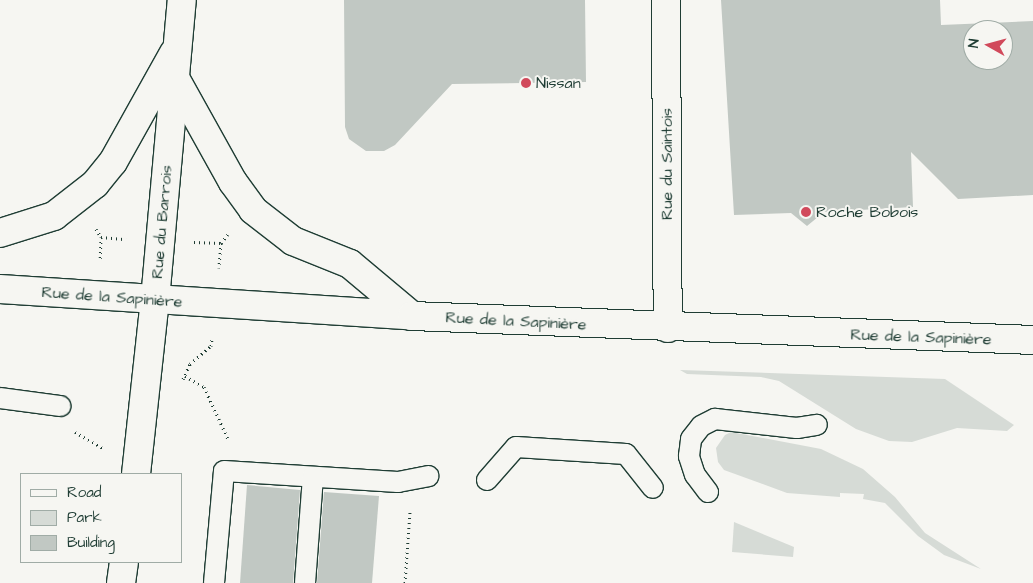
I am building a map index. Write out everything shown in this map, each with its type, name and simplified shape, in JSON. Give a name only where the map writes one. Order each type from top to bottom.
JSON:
[{"type":"street","name":"Rue du Barrois","points":[[136,473],[155,300],[182,0]]},
{"type":"street","name":"Rue du Saintois","points":[[666,0],[668,328]]},
{"type":"street","points":[[0,233],[34,225],[77,200],[113,162],[178,45]]},
{"type":"street","points":[[175,78],[233,182],[253,210],[293,241],[350,264],[412,316]]},
{"type":"street","name":"Rue de la Sapinière","points":[[0,289],[412,316],[668,328],[1033,340]]},
{"type":"street","points":[[121,583],[124,563]]},
{"type":"lane","points":[[0,398],[60,406]]},
{"type":"lane","points":[[708,492],[695,475],[690,456],[691,439],[701,426],[715,419],[797,428],[818,425]]},
{"type":"lane","points":[[487,480],[516,447],[626,454],[653,488]]},
{"type":"lane","points":[[214,583],[224,471],[398,482],[428,476]]},
{"type":"lane","points":[[305,583],[313,477]]},
{"type":"path","points":[[77,200],[101,238],[98,296]]},
{"type":"path","points":[[185,376],[204,387],[217,412]]},
{"type":"green space","points":[[680,370],[945,379],[1014,425],[1007,431],[957,428],[912,442],[889,441],[856,429],[779,381],[761,377],[687,374]]},
{"type":"green space","points":[[731,432],[821,449],[863,469],[895,497],[925,533],[981,569],[944,555],[918,536],[885,503],[863,499],[864,494],[840,493],[840,497],[787,493],[724,470],[718,462],[716,448],[725,435]]},
{"type":"green space","points":[[734,522],[794,547],[793,557],[732,552]]},
{"type":"building","points":[[344,0],[585,0],[586,82],[452,84],[395,145],[384,151],[366,151],[349,139],[345,127]]},
{"type":"building","points":[[721,0],[940,0],[941,25],[963,24],[963,70],[1013,70],[1013,22],[1033,21],[1033,195],[958,199],[911,152],[913,207],[824,212],[807,226],[791,213],[734,215]]},
{"type":"building","points":[[247,485],[300,490],[293,583],[240,583]]},
{"type":"building","points":[[324,492],[379,496],[372,583],[317,583]]},
{"type":"place","name":"Nissan","points":[[526,83]]},
{"type":"place","name":"Roche Bobois","points":[[806,212]]}]
